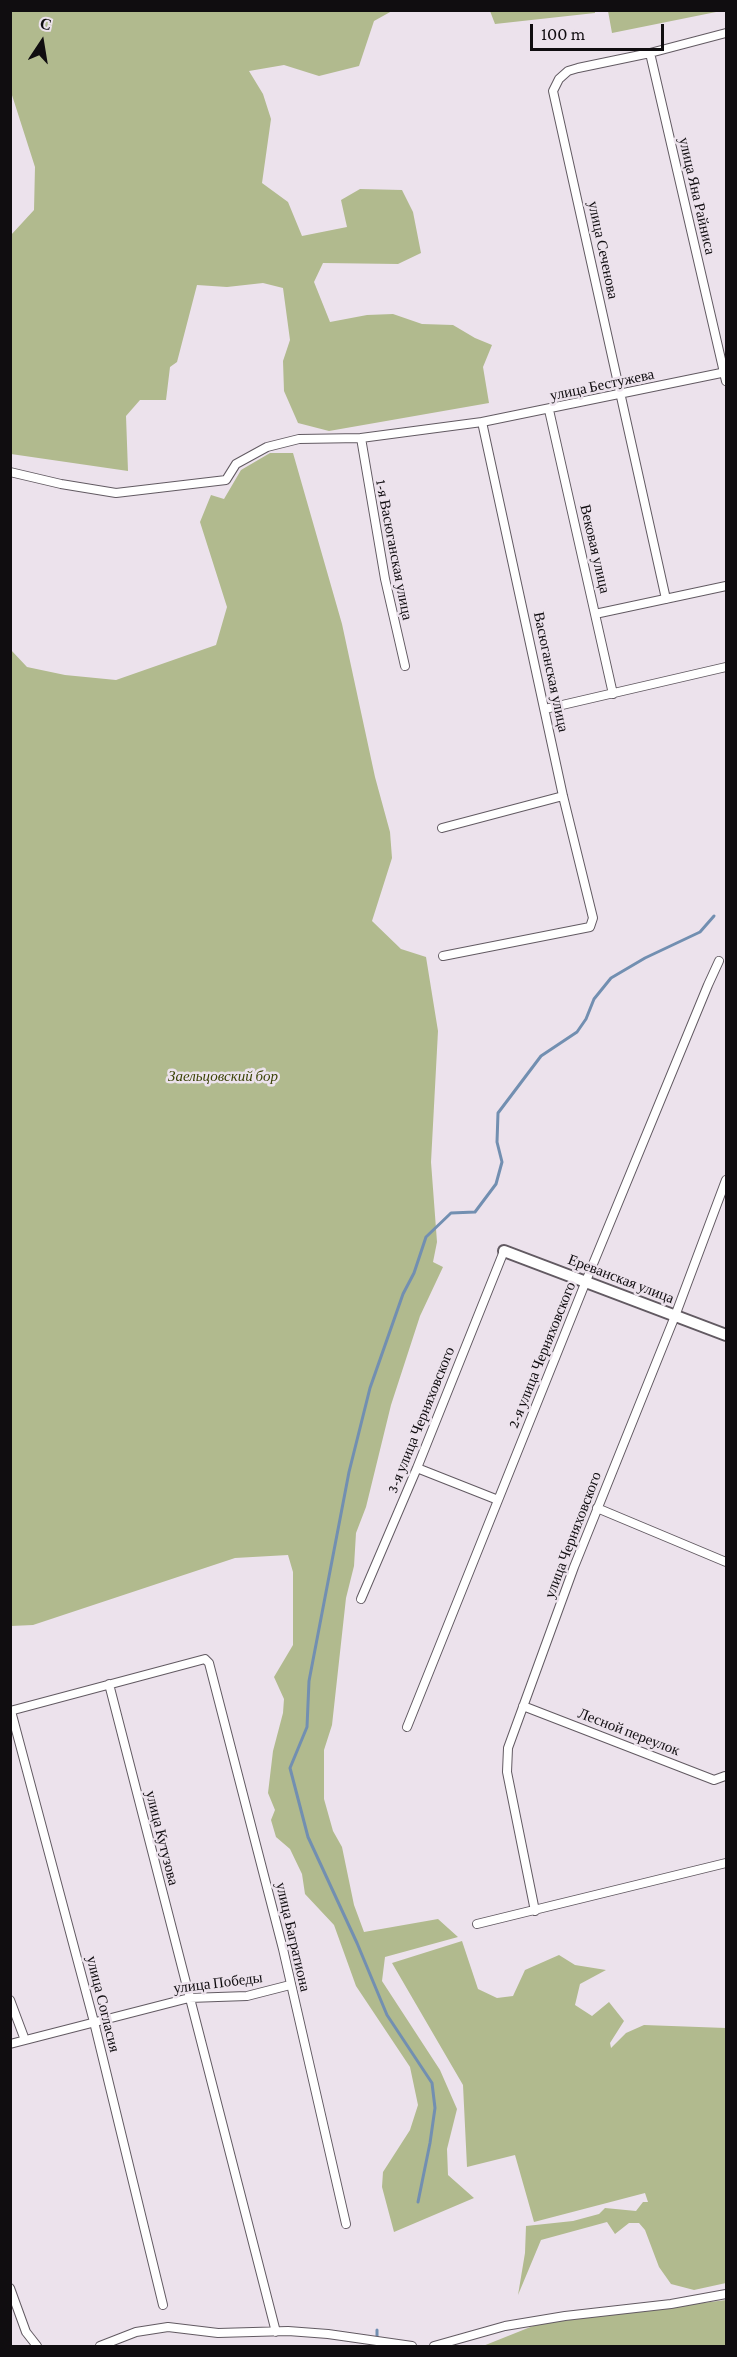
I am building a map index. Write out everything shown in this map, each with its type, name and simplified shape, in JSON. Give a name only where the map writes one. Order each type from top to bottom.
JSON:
[{"type":"street","name":"улица Сеченова","points":[[666,599],[554,91],[559,79],[568,71],[726,33]]},
{"type":"street","name":"улица Яна Райниса","points":[[650,53],[726,375]]},
{"type":"street","name":"улица Бестужева","points":[[10,472],[61,484],[116,492],[226,480],[236,464],[267,447],[299,439],[361,438],[482,422],[726,375]]},
{"type":"street","name":"Вековая улица","points":[[549,410],[613,694]]},
{"type":"street","name":"Васюганская улица","points":[[443,956],[590,927],[593,918],[563,796],[482,422]]},
{"type":"street","name":"1-я Васюганская улица","points":[[361,438],[385,579],[405,666]]},
{"type":"street","points":[[595,614],[726,586]]},
{"type":"street","points":[[545,709],[726,667]]},
{"type":"street","points":[[442,828],[563,796]]},
{"type":"street","name":"2-я улица Черняховского","points":[[407,1727],[586,1281],[719,961]]},
{"type":"street","name":"улица Черняховского","points":[[535,1911],[507,1773],[508,1748],[597,1508],[675,1316],[726,1180]]},
{"type":"street","name":"Ереванская улица","points":[[504,1251],[726,1335]]},
{"type":"street","name":"3-я улица Черняховского","points":[[361,1599],[417,1468],[504,1251]]},
{"type":"street","points":[[417,1468],[498,1500]]},
{"type":"street","points":[[597,1508],[726,1562]]},
{"type":"street","name":"улица Багратиона","points":[[109,1684],[204,1659],[209,1663],[283,1949],[345,2211],[346,2224]]},
{"type":"street","points":[[11,1711],[109,1684]]},
{"type":"street","name":"улица Кутузова","points":[[109,1684],[276,2332]]},
{"type":"street","name":"Лесной переулок","points":[[523,1706],[714,1780],[726,1776]]},
{"type":"street","name":"улица Согласия","points":[[11,1711],[94,2022],[163,2305]]},
{"type":"street","points":[[477,1924],[726,1863]]},
{"type":"street","name":"улица Победы","points":[[10,2044],[189,1998],[247,1996],[290,1986]]},
{"type":"street","points":[[10,2000],[25,2040]]},
{"type":"street","points":[[10,2288],[26,2332],[37,2346]]},
{"type":"street","points":[[434,2346],[505,2326],[565,2316],[671,2304],[726,2294]]},
{"type":"street","points":[[100,2346],[156,2327],[218,2333],[318,2333],[412,2346]]},
{"type":"green space","points":[[11,10],[392,11],[374,21],[359,66],[319,76],[284,65],[249,71],[263,94],[271,119],[262,183],[288,202],[302,236],[347,227],[341,200],[360,189],[402,190],[413,212],[421,253],[398,264],[323,263],[314,282],[330,322],[367,315],[393,314],[422,324],[453,325],[492,345],[483,367],[489,403],[329,431],[298,423],[284,391],[283,361],[290,340],[283,288],[263,283],[227,287],[197,285],[177,362],[170,367],[166,400],[140,400],[126,416],[128,471],[11,454],[11,235],[34,210],[35,167],[11,92]]},
{"type":"green space","points":[[608,10],[726,10],[612,33],[608,11]]},
{"type":"green space","points":[[490,11],[595,11],[595,13],[495,24]]},
{"type":"green space","name":"Заельцовский бор","points":[[270,453],[293,453],[342,624],[375,777],[390,832],[392,858],[372,921],[401,949],[426,957],[438,1031],[431,1162],[437,1242],[433,1262],[443,1267],[420,1316],[391,1405],[366,1507],[356,1533],[354,1566],[346,1598],[332,1725],[324,1750],[324,1799],[333,1831],[342,1847],[354,1905],[364,1932],[438,1919],[458,1937],[385,1957],[382,1981],[440,2070],[457,2109],[447,2149],[448,2175],[474,2198],[394,2232],[382,2187],[383,2172],[410,2130],[418,2105],[410,2067],[356,1986],[334,1925],[305,1894],[302,1874],[290,1849],[276,1837],[271,1820],[275,1810],[268,1793],[273,1751],[283,1713],[284,1699],[274,1677],[293,1645],[293,1572],[288,1555],[235,1558],[33,1625],[11,1626],[11,650],[27,667],[65,675],[116,680],[216,645],[227,607],[200,522],[211,495],[224,499],[241,470]]},
{"type":"green space","points":[[462,1941],[478,1989],[497,1998],[513,1996],[525,1970],[559,1955],[575,1965],[606,1970],[580,1984],[575,2005],[592,2016],[609,2002],[624,2021],[610,2043],[611,2048],[626,2033],[644,2025],[726,2028],[726,2283],[694,2290],[671,2284],[659,2267],[645,2230],[639,2223],[629,2223],[615,2234],[607,2222],[541,2240],[518,2295],[525,2253],[526,2226],[573,2221],[599,2214],[605,2208],[636,2211],[643,2202],[648,2202],[645,2193],[534,2222],[515,2155],[467,2167],[463,2085],[392,1963]]},
{"type":"green space","points":[[726,2300],[726,2346],[483,2346],[538,2324]]},
{"type":"waterway","points":[[418,2202],[435,2108],[432,2083],[387,2015],[308,1837],[290,1768],[307,1727],[309,1681],[349,1472],[370,1388],[426,1237],[451,1213],[475,1212],[496,1184],[502,1162],[497,1142],[498,1113],[541,1056],[577,1032],[586,1019],[594,999],[611,978],[645,958],[700,932],[714,916]]},
{"type":"waterway","points":[[377,2330],[377,2346]]}]
